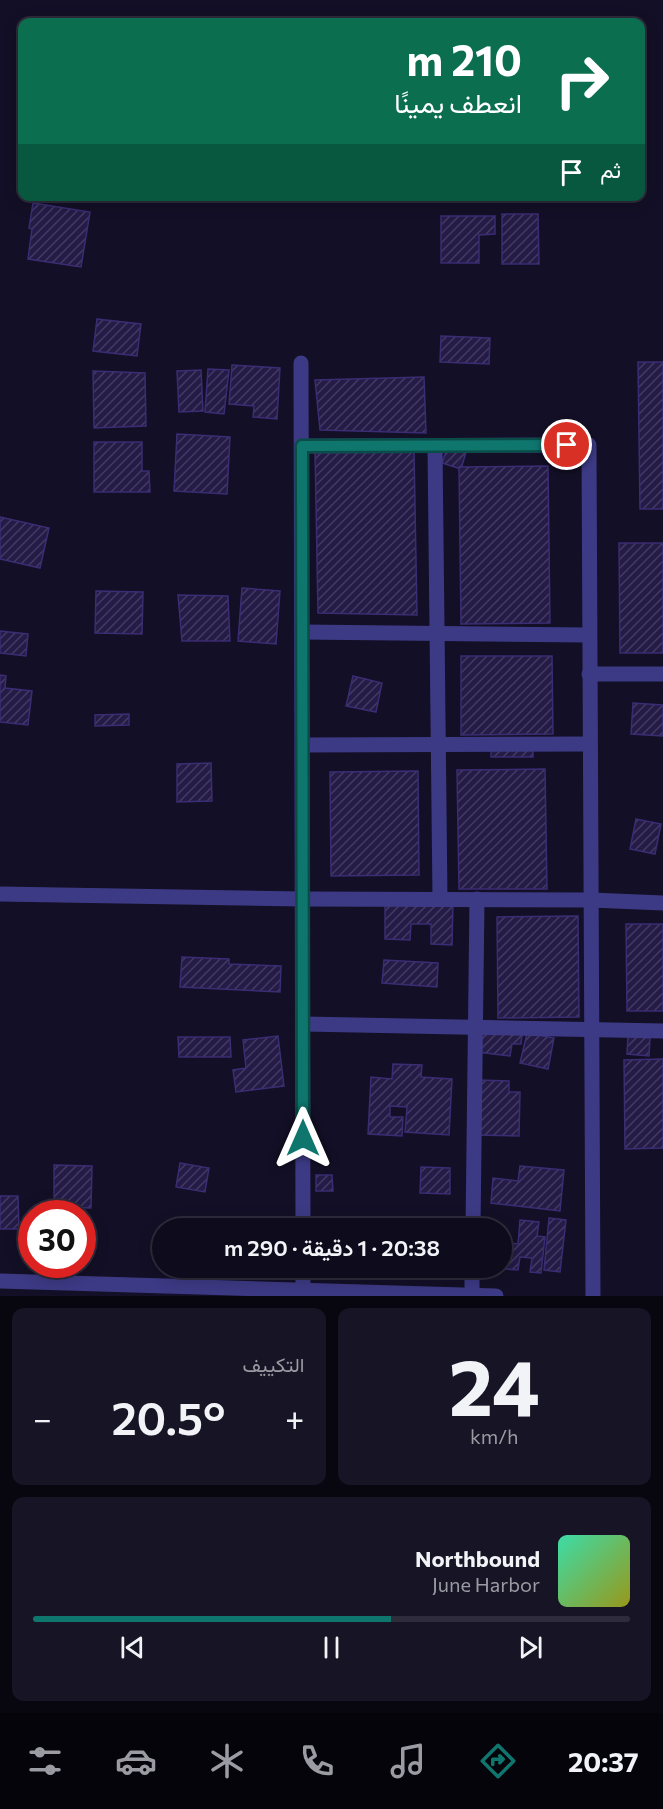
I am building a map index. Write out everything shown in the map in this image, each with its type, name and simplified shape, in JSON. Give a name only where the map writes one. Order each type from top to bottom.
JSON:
[{"type":"street","points":[[301,363],[303,1218]]},
{"type":"street","points":[[302,446],[588,445],[592,1296]]},
{"type":"street","points":[[435,446],[440,900]]},
{"type":"street","points":[[302,632],[589,635]]},
{"type":"street","points":[[589,674],[663,674]]},
{"type":"street","points":[[303,745],[590,744]]},
{"type":"street","points":[[0,894],[303,899],[591,900],[663,903]]},
{"type":"street","points":[[473,1218],[477,899]]},
{"type":"street","points":[[304,1024],[663,1031]]},
{"type":"street","points":[[472,1278],[472,1295]]},
{"type":"street","points":[[0,1281],[172,1291],[496,1296]]},
{"type":"building","points":[[33,203],[90,212],[81,267],[28,259]]},
{"type":"building","points":[[502,214],[538,214],[539,264],[502,264]]},
{"type":"building","points":[[441,216],[495,216],[495,234],[479,235],[479,263],[441,263]]},
{"type":"building","points":[[97,319],[141,324],[137,356],[93,351]]},
{"type":"building","points":[[441,336],[490,338],[489,364],[440,362]]},
{"type":"building","points":[[638,362],[663,362],[663,509],[640,509]]},
{"type":"building","points":[[232,365],[280,368],[277,419],[253,417],[254,406],[229,404]]},
{"type":"building","points":[[208,369],[229,370],[224,414],[205,412]]},
{"type":"building","points":[[201,370],[203,411],[179,412],[177,371]]},
{"type":"building","points":[[93,371],[145,373],[146,426],[94,428]]},
{"type":"building","points":[[424,377],[426,433],[320,430],[315,380]]},
{"type":"building","points":[[177,434],[230,437],[227,494],[174,491]]},
{"type":"building","points":[[94,442],[142,442],[142,471],[149,471],[150,492],[94,492]]},
{"type":"building","points":[[449,443],[467,449],[461,469],[442,463]]},
{"type":"building","points":[[315,450],[414,451],[417,615],[318,613]]},
{"type":"building","points":[[548,466],[550,623],[461,624],[459,467]]},
{"type":"building","points":[[0,517],[49,528],[40,568],[0,559]]},
{"type":"building","points":[[619,543],[663,543],[663,653],[620,653]]},
{"type":"building","points":[[242,588],[280,591],[276,644],[238,641]]},
{"type":"building","points":[[96,591],[143,592],[142,634],[95,633]]},
{"type":"building","points":[[178,595],[228,596],[230,641],[182,641]]},
{"type":"building","points":[[0,631],[28,634],[26,656],[0,653]]},
{"type":"building","points":[[461,656],[552,656],[553,734],[461,735]]},
{"type":"building","points":[[0,675],[6,676],[5,688],[32,691],[28,725],[0,722]]},
{"type":"building","points":[[353,676],[382,683],[376,712],[346,706]]},
{"type":"building","points":[[633,703],[663,705],[663,736],[631,734]]},
{"type":"building","points":[[129,714],[129,725],[95,726],[95,715]]},
{"type":"building","points":[[491,745],[533,746],[533,757],[491,757]]},
{"type":"building","points":[[211,763],[212,801],[177,802],[177,764]]},
{"type":"building","points":[[545,769],[547,889],[459,889],[457,770]]},
{"type":"building","points":[[418,771],[419,875],[331,876],[330,772]]},
{"type":"building","points":[[636,819],[661,824],[655,854],[630,849]]},
{"type":"building","points":[[385,900],[453,902],[452,945],[431,944],[431,924],[411,924],[410,940],[385,939]]},
{"type":"building","points":[[578,916],[579,1017],[498,1018],[497,917]]},
{"type":"building","points":[[626,924],[663,924],[663,1011],[627,1011]]},
{"type":"building","points":[[182,957],[229,959],[229,964],[281,966],[280,992],[180,987]]},
{"type":"building","points":[[384,960],[438,963],[437,987],[382,983]]},
{"type":"building","points":[[481,1022],[523,1027],[521,1044],[512,1044],[510,1056],[477,1052]]},
{"type":"building","points":[[527,1033],[554,1038],[548,1069],[520,1063]]},
{"type":"building","points":[[278,1036],[284,1086],[236,1092],[233,1070],[246,1068],[243,1040]]},
{"type":"building","points":[[628,1036],[650,1038],[649,1056],[627,1054]]},
{"type":"building","points":[[178,1037],[230,1037],[231,1057],[179,1057]]},
{"type":"building","points":[[663,1059],[663,1148],[625,1149],[624,1060]]},
{"type":"building","points":[[393,1064],[422,1065],[421,1077],[452,1079],[449,1135],[405,1132],[407,1107],[390,1106],[390,1117],[403,1117],[402,1136],[368,1134],[371,1077],[392,1079]]},
{"type":"building","points":[[479,1080],[509,1081],[509,1092],[520,1092],[519,1136],[477,1135]]},
{"type":"building","points":[[180,1163],[209,1168],[205,1192],[176,1187]]},
{"type":"building","points":[[54,1165],[92,1166],[91,1200],[54,1200]]},
{"type":"building","points":[[520,1166],[564,1170],[560,1211],[491,1203],[493,1178],[518,1181]]},
{"type":"building","points":[[421,1167],[450,1168],[450,1194],[420,1193]]},
{"type":"building","points":[[316,1175],[332,1175],[333,1191],[316,1191]]},
{"type":"building","points":[[0,1196],[18,1196],[18,1229],[0,1229]]},
{"type":"building","points":[[549,1218],[566,1220],[560,1272],[544,1270]]},
{"type":"building","points":[[520,1220],[539,1222],[537,1236],[545,1237],[541,1273],[530,1272],[532,1258],[520,1257],[518,1270],[512,1270],[512,1243],[518,1244]]},
{"type":"route","points":[[303,1138],[302,446],[567,445]]}]
